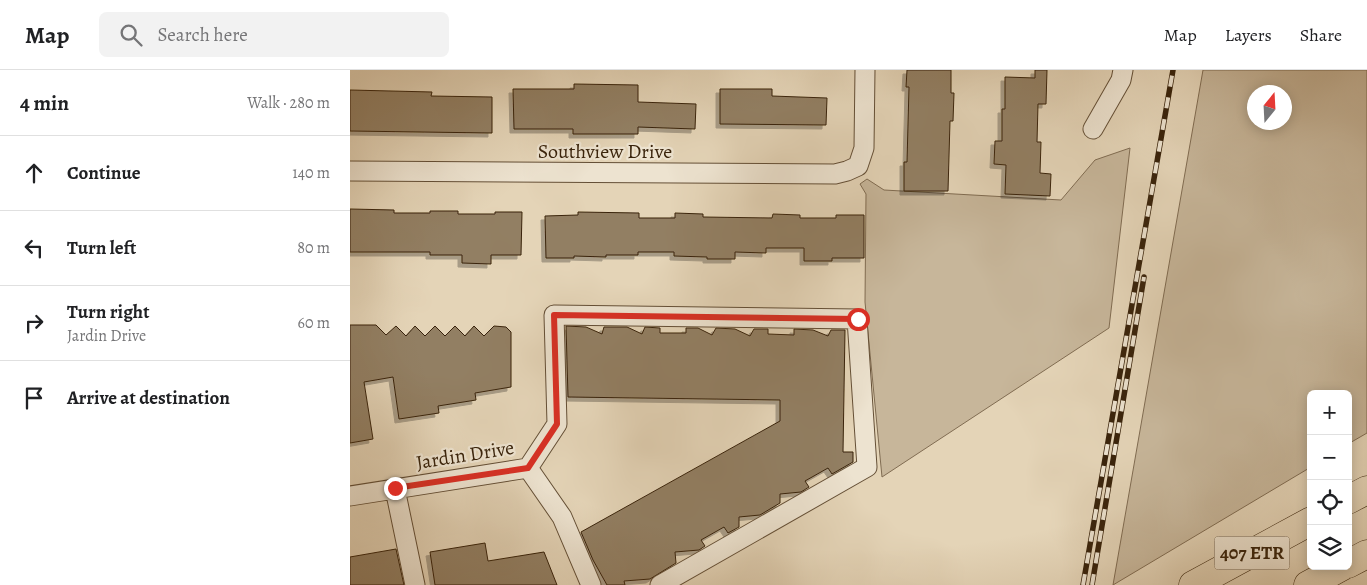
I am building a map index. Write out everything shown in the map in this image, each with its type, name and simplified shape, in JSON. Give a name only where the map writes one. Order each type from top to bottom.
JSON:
[{"type":"highway","points":[[1352,498],[1367,490]]},
{"type":"highway","name":"407 ETR","points":[[1193,585],[1307,523]]},
{"type":"highway","points":[[1352,562],[1367,554]]},
{"type":"highway","name":"407 ETR","points":[[1308,585],[1336,570]]},
{"type":"street","name":"Southview Drive","points":[[350,171],[835,174],[858,166],[864,148],[866,70]]},
{"type":"street","points":[[1092,129],[1121,80],[1122,70]]},
{"type":"street","points":[[591,585],[562,517],[528,468],[557,424],[554,315],[858,319],[867,467],[660,585]]},
{"type":"street","name":"Jardin Drive","points":[[350,496],[528,468]]},
{"type":"street","points":[[395,488],[415,585]]},
{"type":"shaded area","points":[[1203,70],[1367,70],[1367,433],[1352,442],[1352,390],[1307,390],[1307,469],[1113,585]]},
{"type":"shaded area","points":[[1130,148],[1109,328],[882,477],[865,302],[866,194],[860,184],[867,179],[884,190],[1061,200],[1095,160]]},
{"type":"building","points":[[907,70],[951,70],[951,93],[954,93],[953,121],[950,121],[948,191],[904,191],[904,162],[907,162],[909,87],[906,87]]},
{"type":"building","points":[[1035,70],[1047,70],[1046,104],[1038,104],[1037,142],[1041,142],[1040,173],[1051,174],[1050,196],[1005,194],[1006,165],[994,164],[995,141],[1002,141],[1005,77],[1035,78]]},
{"type":"building","points":[[574,84],[638,85],[638,102],[696,104],[695,129],[638,127],[638,134],[573,134],[573,129],[514,129],[513,89],[574,89]]},
{"type":"building","points":[[720,89],[772,89],[772,96],[827,98],[826,125],[720,124]]},
{"type":"building","points":[[350,90],[432,92],[431,96],[492,97],[492,133],[350,131]]},
{"type":"building","points":[[350,209],[394,210],[394,213],[458,211],[458,214],[495,214],[495,212],[522,212],[521,255],[491,255],[491,264],[462,263],[462,255],[430,255],[430,252],[350,252]]},
{"type":"building","points":[[578,212],[639,213],[639,218],[675,218],[675,213],[703,214],[703,217],[772,218],[773,214],[800,215],[800,218],[836,218],[836,215],[864,215],[864,258],[832,258],[832,261],[804,261],[804,248],[766,248],[766,253],[735,252],[735,259],[674,256],[674,252],[638,252],[638,255],[606,255],[606,257],[574,256],[574,258],[546,258],[545,216],[578,215]]},
{"type":"building","points":[[350,325],[376,325],[386,335],[396,326],[406,336],[415,326],[425,336],[435,326],[445,336],[455,326],[465,336],[474,326],[484,336],[494,326],[506,327],[511,332],[511,387],[475,393],[476,400],[438,406],[439,413],[399,419],[393,377],[364,382],[373,439],[350,443]]},
{"type":"building","points":[[566,326],[586,327],[602,334],[604,327],[627,327],[642,334],[645,327],[660,328],[660,333],[686,333],[686,328],[698,328],[712,335],[716,328],[735,329],[750,336],[754,329],[768,329],[768,334],[794,335],[794,329],[813,330],[828,336],[831,330],[845,330],[843,452],[853,452],[853,462],[832,474],[828,468],[805,481],[809,487],[801,492],[780,494],[780,503],[760,515],[739,517],[739,527],[728,533],[724,527],[701,540],[705,546],[699,550],[675,552],[676,563],[650,579],[624,581],[625,585],[607,585],[593,560],[581,532],[780,421],[780,400],[568,397]]},
{"type":"building","points":[[485,543],[488,561],[544,552],[557,585],[435,585],[430,552]]},
{"type":"building","points":[[396,549],[404,585],[350,585],[350,557]]},
{"type":"railway","points":[[1083,585],[1173,70]]},
{"type":"railway","points":[[1092,585],[1144,277]]},
{"type":"route","points":[[395,488],[528,468],[557,424],[554,315],[858,319]]}]
